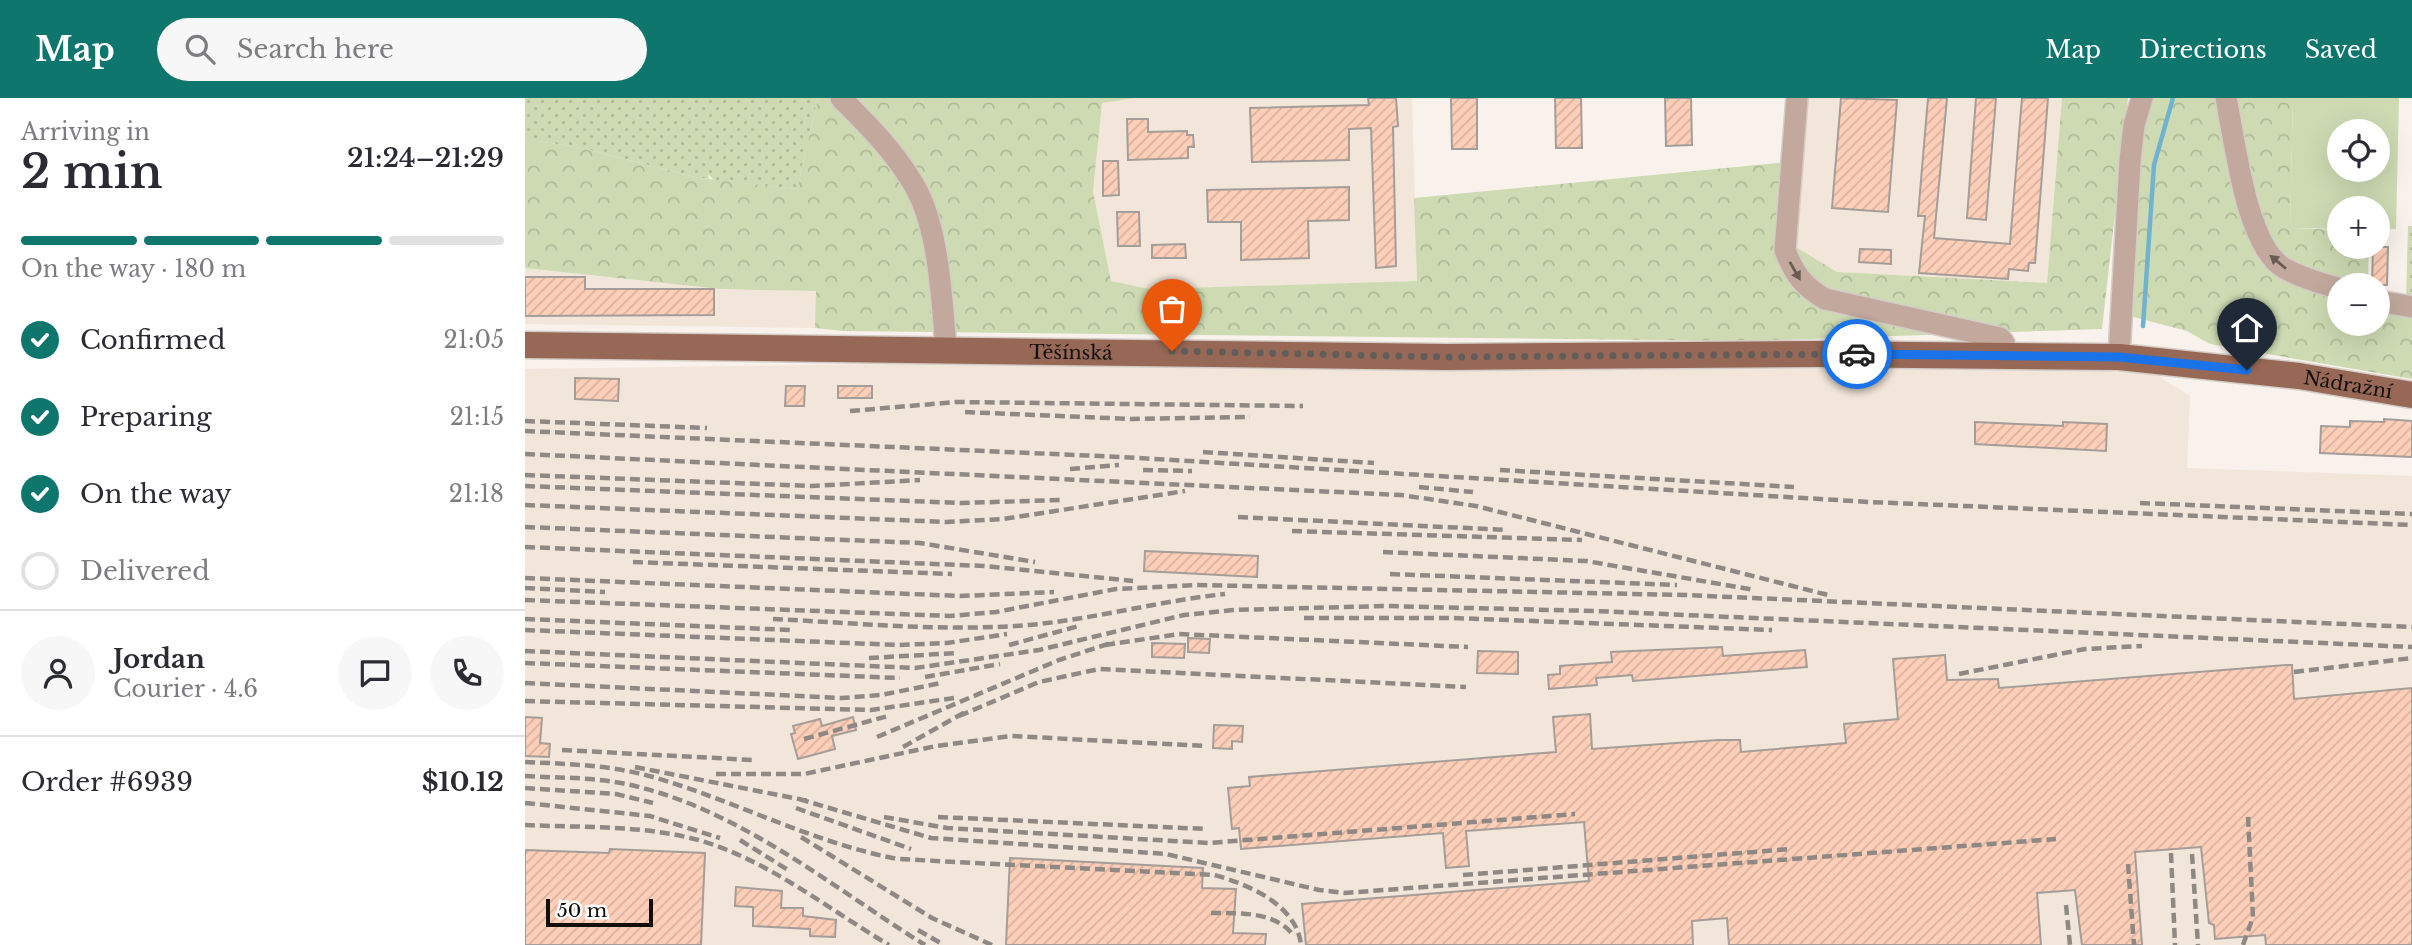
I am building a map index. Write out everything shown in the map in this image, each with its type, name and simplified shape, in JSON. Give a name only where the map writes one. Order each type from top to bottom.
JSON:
[{"type":"main road","name":"Těšínská","points":[[525,345],[1446,357],[2004,354],[2119,357]]},
{"type":"main road","name":"Nádražní","points":[[2119,357],[2299,376],[2412,395]]},
{"type":"street","points":[[841,98],[879,135],[915,186],[929,223],[946,349]]},
{"type":"street","points":[[1797,98],[1785,250],[1793,272],[1806,288],[1845,305],[1992,335],[2004,343],[2004,354]]},
{"type":"street","points":[[2119,357],[2130,162],[2134,125],[2142,98]]},
{"type":"street","points":[[2226,98],[2254,229],[2264,249],[2282,267],[2327,284]]},
{"type":"street","points":[[2390,303],[2412,307]]},
{"type":"shaded area","points":[[1135,98],[1412,98],[1417,281],[1150,289],[1111,281],[1093,191],[1102,102]]},
{"type":"shaded area","points":[[1803,98],[2062,98],[2047,283],[1837,272],[1793,246]]},
{"type":"shaded area","points":[[525,268],[720,289],[817,291],[815,328],[525,324]]},
{"type":"shaded area","points":[[1110,361],[1466,370],[2060,368],[2155,374],[2190,396],[2187,468],[2412,476],[2412,945],[525,945],[525,369]]},
{"type":"green space","points":[[525,98],[818,98],[797,189],[714,180],[708,174],[709,179],[699,178],[582,148],[525,139]]},
{"type":"green space","points":[[818,98],[1135,98],[1102,103],[1093,191],[1111,281],[1150,289],[1417,281],[1414,198],[1788,162],[1781,238],[1837,272],[2047,283],[2062,98],[2128,98],[2102,329],[1745,341],[843,331],[815,328],[816,291],[720,289],[525,268],[525,139],[582,148],[699,178],[797,189]]},
{"type":"green space","points":[[2152,98],[2293,98],[2290,228],[2327,229],[2327,259],[2369,259],[2368,273],[2327,273],[2327,336],[2390,336],[2390,299],[2412,302],[2412,379],[2210,344],[2187,331],[2130,316],[2144,114]]},
{"type":"green space","points":[[2293,98],[2399,98],[2396,229],[2390,229],[2390,196],[2327,196],[2327,229],[2290,228]]},
{"type":"green space","points":[[2408,226],[2412,226],[2412,302],[2406,302]]},
{"type":"building","points":[[1368,98],[1396,98],[1398,126],[1393,127],[1396,266],[1376,268],[1371,128],[1349,129],[1349,160],[1252,162],[1250,108],[1369,105]]},
{"type":"building","points":[[1451,98],[1477,98],[1477,149],[1452,149]]},
{"type":"building","points":[[1555,98],[1581,98],[1582,148],[1556,148]]},
{"type":"building","points":[[1665,98],[1691,98],[1692,145],[1666,146]]},
{"type":"building","points":[[1841,98],[1897,100],[1888,212],[1832,208]]},
{"type":"building","points":[[1928,98],[1947,98],[1934,238],[2010,244],[2022,98],[2048,98],[2035,263],[2029,263],[2028,271],[2009,269],[2008,279],[1919,273],[1925,216],[1918,216]]},
{"type":"building","points":[[1976,98],[1996,98],[1986,220],[1967,218]]},
{"type":"building","points":[[1127,119],[1148,119],[1148,132],[1187,131],[1187,135],[1193,135],[1194,147],[1188,147],[1188,158],[1128,160]]},
{"type":"building","points":[[1103,161],[1118,161],[1119,195],[1103,196]]},
{"type":"building","points":[[1349,187],[1349,220],[1308,221],[1309,258],[1241,260],[1241,222],[1208,222],[1207,190]]},
{"type":"building","points":[[1117,212],[1139,212],[1140,246],[1118,246]]},
{"type":"building","points":[[1185,244],[1186,258],[1152,258],[1152,245]]},
{"type":"building","points":[[1860,249],[1891,250],[1891,264],[1859,262]]},
{"type":"building","points":[[2373,259],[2388,259],[2387,273],[2372,273]]},
{"type":"building","points":[[525,277],[585,277],[585,289],[714,289],[714,315],[525,316]]},
{"type":"building","points":[[575,378],[619,379],[618,401],[575,399]]},
{"type":"building","points":[[786,386],[805,386],[804,406],[785,406]]},
{"type":"building","points":[[838,386],[872,386],[872,398],[838,398]]},
{"type":"building","points":[[2384,419],[2412,421],[2412,457],[2320,453],[2321,426],[2350,427],[2350,421],[2384,422]]},
{"type":"building","points":[[1975,422],[2063,426],[2063,422],[2107,424],[2106,451],[1975,444]]},
{"type":"building","points":[[1145,551],[1258,556],[1257,577],[1144,571]]},
{"type":"building","points":[[1188,638],[1210,639],[1209,653],[1188,652]]},
{"type":"building","points":[[1152,643],[1185,644],[1184,658],[1152,657]]},
{"type":"building","points":[[1722,647],[1723,656],[1805,650],[1807,667],[1633,681],[1632,675],[1596,678],[1597,685],[1549,689],[1548,675],[1560,674],[1560,666],[1612,662],[1611,652]]},
{"type":"building","points":[[1478,651],[1518,652],[1518,674],[1477,673]]},
{"type":"building","points":[[1945,655],[1947,680],[1998,679],[1999,688],[2292,665],[2294,699],[2412,688],[2412,945],[2266,945],[2265,935],[2215,939],[2214,925],[2209,923],[2201,847],[2135,852],[2142,945],[2082,945],[2075,890],[2037,893],[2041,945],[1729,945],[1727,918],[1692,921],[1693,945],[1306,945],[1302,904],[1589,881],[1584,822],[1466,831],[1469,866],[1446,868],[1443,833],[1241,849],[1239,828],[1232,829],[1228,788],[1250,786],[1249,777],[1556,752],[1553,717],[1590,714],[1592,749],[1740,740],[1741,752],[1846,743],[1844,724],[1898,719],[1893,659]]},
{"type":"building","points":[[525,717],[542,718],[540,743],[550,744],[549,757],[525,756]]},
{"type":"building","points":[[853,717],[856,730],[832,736],[835,749],[798,759],[791,734],[795,733],[793,726],[820,719],[822,726]]},
{"type":"building","points":[[1214,725],[1243,726],[1242,742],[1232,741],[1232,749],[1213,748]]},
{"type":"building","points":[[610,849],[705,853],[701,945],[525,945],[525,850],[609,853]]},
{"type":"building","points":[[1010,858],[1203,868],[1202,888],[1236,889],[1233,933],[1266,934],[1265,945],[1006,945]]},
{"type":"building","points":[[736,887],[782,891],[781,908],[803,908],[803,916],[836,920],[835,937],[810,936],[810,929],[753,926],[753,907],[735,906]]},
{"type":"waterway","points":[[2143,326],[2154,165],[2173,98]]},
{"type":"railway","points":[[850,411],[956,402],[1303,406]]},
{"type":"railway","points":[[965,412],[1132,419],[1250,417]]},
{"type":"railway","points":[[525,421],[707,428]]},
{"type":"railway","points":[[525,431],[1122,457],[1870,502],[2412,525]]},
{"type":"railway","points":[[1203,452],[1374,463]]},
{"type":"railway","points":[[525,454],[1401,495],[1476,506],[1828,595]]},
{"type":"railway","points":[[1070,469],[1119,465]]},
{"type":"railway","points":[[1143,470],[1192,471]]},
{"type":"railway","points":[[1500,470],[1794,487]]},
{"type":"railway","points":[[525,475],[812,486],[920,480]]},
{"type":"railway","points":[[525,486],[961,503],[1060,500]]},
{"type":"railway","points":[[1419,487],[1473,492]]},
{"type":"railway","points":[[525,505],[947,522],[1003,519],[1185,491]]},
{"type":"railway","points":[[2140,503],[2412,514]]},
{"type":"railway","points":[[1238,517],[1507,530]]},
{"type":"railway","points":[[525,527],[920,543],[1035,562]]},
{"type":"railway","points":[[1292,531],[1582,540]]},
{"type":"railway","points":[[525,547],[984,566],[1133,581]]},
{"type":"railway","points":[[1383,552],[1586,561],[1755,590]]},
{"type":"railway","points":[[633,562],[952,574]]},
{"type":"railway","points":[[1390,574],[1677,585]]},
{"type":"railway","points":[[525,578],[960,596],[1054,592]]},
{"type":"railway","points":[[525,600],[950,616],[996,612],[1116,589],[1195,585],[1685,595],[2412,627]]},
{"type":"railway","points":[[525,588],[605,592]]},
{"type":"railway","points":[[773,619],[901,626],[997,627],[1054,622],[1225,594]]},
{"type":"railway","points":[[525,651],[915,668],[1039,650],[1184,615],[1233,610],[1385,606],[1595,611],[2412,647]]},
{"type":"railway","points":[[1304,618],[1453,618],[1772,630]]},
{"type":"railway","points":[[525,619],[791,630]]},
{"type":"railway","points":[[1009,645],[1079,626]]},
{"type":"railway","points":[[525,630],[898,645],[947,643],[1007,634]]},
{"type":"railway","points":[[1105,645],[1179,634],[1468,647]]},
{"type":"railway","points":[[877,737],[1059,660],[1114,642]]},
{"type":"railway","points":[[1959,674],[2085,649],[2142,646]]},
{"type":"railway","points":[[869,658],[957,653]]},
{"type":"railway","points":[[2294,672],[2412,658]]},
{"type":"railway","points":[[525,663],[900,678]]},
{"type":"railway","points":[[925,677],[1000,664]]},
{"type":"railway","points":[[959,716],[1039,682],[1099,669],[1466,687]]},
{"type":"railway","points":[[525,683],[842,698],[881,695],[941,683]]},
{"type":"railway","points":[[525,701],[871,710],[954,698]]},
{"type":"railway","points":[[903,747],[967,711]]},
{"type":"railway","points":[[804,739],[888,716]]},
{"type":"railway","points":[[716,774],[804,774],[936,746],[1011,736],[1206,746]]},
{"type":"railway","points":[[562,750],[753,760]]},
{"type":"railway","points":[[525,762],[574,764],[653,777],[836,843],[898,859],[1214,875],[1241,884],[1269,898],[1291,918],[1301,945]]},
{"type":"railway","points":[[635,767],[809,801]]},
{"type":"railway","points":[[525,776],[621,783],[663,794],[703,809],[779,850],[925,945]]},
{"type":"railway","points":[[525,788],[616,794],[653,803]]},
{"type":"railway","points":[[799,799],[931,838],[1166,854],[1319,890],[1345,893],[2056,839]]},
{"type":"railway","points":[[525,803],[650,816],[720,838]]},
{"type":"railway","points":[[796,808],[911,849]]},
{"type":"railway","points":[[884,817],[947,828],[1209,843],[1575,814]]},
{"type":"railway","points":[[2243,945],[2253,917],[2248,816]]},
{"type":"railway","points":[[938,817],[1207,829]]},
{"type":"railway","points":[[525,825],[646,830],[717,846],[784,878],[889,945]]},
{"type":"railway","points":[[801,837],[932,918],[992,945]]},
{"type":"railway","points":[[740,840],[788,870]]},
{"type":"railway","points":[[1463,875],[1791,849]]},
{"type":"railway","points":[[2171,853],[2175,945]]},
{"type":"railway","points":[[2192,854],[2198,945]]},
{"type":"railway","points":[[2128,864],[2134,945]]},
{"type":"railway","points":[[2066,905],[2070,945]]},
{"type":"railway","points":[[1211,913],[1267,918],[1277,922],[1294,936]]},
{"type":"railway","points":[[918,930],[944,945]]},
{"type":"way so far","points":[[1172,351],[1446,357],[1857,354]]},
{"type":"route","points":[[1857,354],[2119,357],[2247,370]]}]
